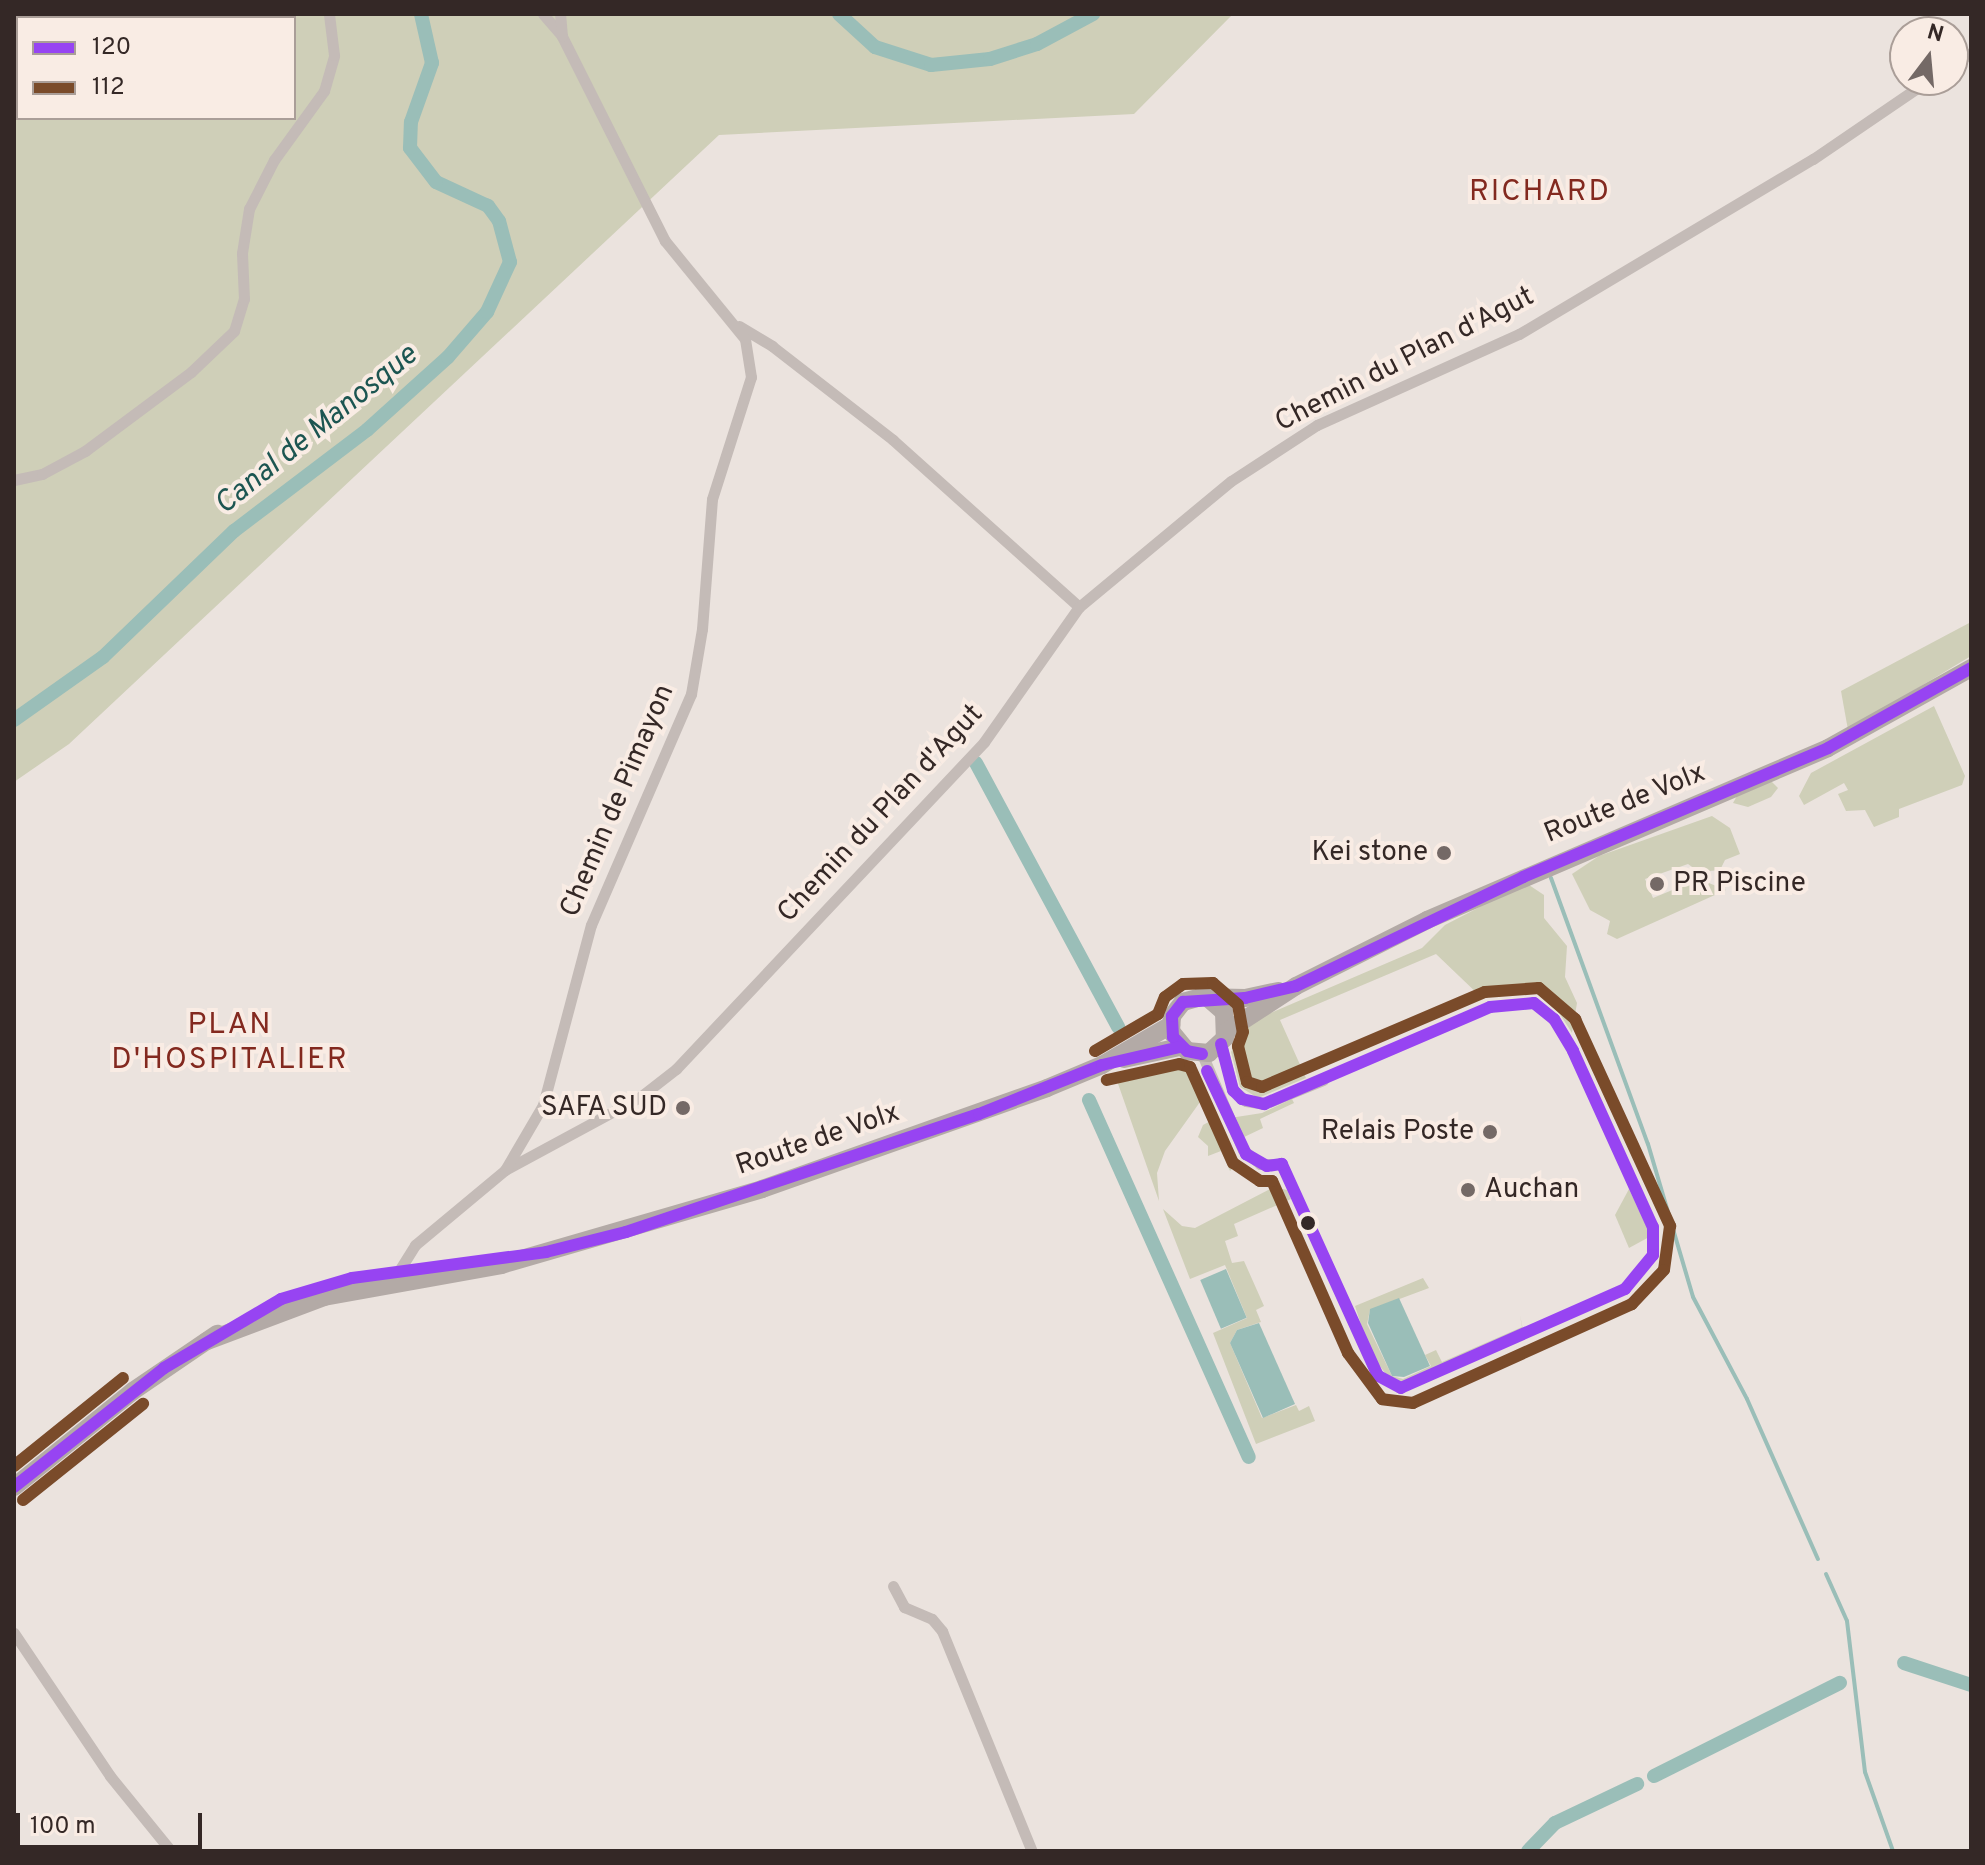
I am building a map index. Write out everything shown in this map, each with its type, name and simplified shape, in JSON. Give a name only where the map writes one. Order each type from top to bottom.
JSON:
[{"type":"main road","name":"Route de Volx","points":[[1224,1037],[1296,986],[1509,883],[1837,744],[1971,668]]},
{"type":"main road","name":"Route de Volx","points":[[1209,999],[1253,996],[1296,986]]},
{"type":"main road","points":[[1209,999],[1224,1012],[1224,1037],[1202,1054],[1180,1047],[1171,1025],[1183,1002],[1209,999]]},
{"type":"main road","name":"Route de Volx","points":[[1102,1065],[1171,1025]]},
{"type":"main road","name":"Route de Volx","points":[[207,1341],[324,1297],[546,1252],[762,1189],[1102,1065],[1180,1047]]},
{"type":"main road","name":"Route de Volx","points":[[14,1487],[133,1391],[207,1341],[281,1299],[399,1270],[546,1252]]},
{"type":"street","points":[[14,480],[42,474],[85,451],[191,372],[234,331],[244,299],[242,253],[249,209],[265,175],[324,91],[334,55],[329,14]]},
{"type":"street","points":[[543,14],[562,36]]},
{"type":"street","points":[[551,14],[562,36]]},
{"type":"street","name":"Chemin de Pimayon","points":[[399,1270],[415,1245],[505,1170],[543,1105],[591,925],[691,694],[702,629],[712,499],[744,410],[752,367],[739,326],[665,241],[562,36],[560,14]]},
{"type":"street","name":"Chemin du Plan d'Agut","points":[[505,1170],[640,1097],[676,1069],[979,748],[1079,607],[1231,481],[1317,425],[1490,351],[1813,159],[1906,96]]},
{"type":"street","points":[[739,326],[772,346],[893,440],[1079,607]]},
{"type":"street","points":[[1224,1037],[1233,1090],[1250,1102],[1264,1104],[1323,1080]]},
{"type":"street","points":[[1202,1054],[1243,1150],[1260,1164],[1282,1164]]},
{"type":"street","points":[[324,1297],[337,1287],[393,1276],[399,1270]]},
{"type":"street","points":[[893,1586],[904,1607],[939,1625],[1032,1851]]},
{"type":"street","points":[[14,1633],[110,1776],[171,1851]]},
{"type":"green space","points":[[14,14],[1233,14],[1134,114],[719,135],[69,744],[14,782]]},
{"type":"green space","points":[[1971,622],[1971,656],[1848,730],[1841,691]]},
{"type":"green space","points":[[1934,706],[1965,776],[1962,785],[1899,809],[1899,817],[1874,827],[1865,810],[1846,811],[1838,794],[1848,790],[1844,783],[1804,805],[1799,796],[1811,773]]},
{"type":"green space","points":[[1771,781],[1778,788],[1771,797],[1748,807],[1733,803],[1738,794]]},
{"type":"green space","points":[[1712,816],[1730,828],[1740,854],[1725,860],[1720,870],[1699,872],[1688,864],[1645,879],[1653,898],[1699,879],[1726,890],[1617,939],[1607,934],[1610,921],[1590,910],[1572,874],[1599,856]]},
{"type":"green space","points":[[1526,883],[1544,895],[1544,918],[1567,946],[1565,977],[1577,1003],[1572,1033],[1544,989],[1524,987],[1482,998],[1436,954],[1280,1020],[1306,1078],[1258,1098],[1240,1087],[1231,1052],[1247,1023],[1422,948],[1445,925]]},
{"type":"green space","points":[[1174,1061],[1194,1069],[1205,1087],[1200,1102],[1165,1151],[1157,1173],[1159,1201],[1116,1078]]},
{"type":"green space","points":[[1292,1099],[1294,1103],[1260,1119],[1263,1128],[1242,1138],[1230,1118],[1262,1113]]},
{"type":"green space","points":[[1218,1117],[1223,1140],[1237,1164],[1230,1171],[1221,1151],[1208,1156],[1208,1146],[1198,1137],[1203,1125]]},
{"type":"green space","points":[[1274,1187],[1287,1190],[1291,1199],[1234,1224],[1238,1236],[1225,1241],[1232,1263],[1244,1261],[1264,1306],[1256,1310],[1261,1322],[1237,1330],[1230,1343],[1262,1418],[1296,1405],[1299,1411],[1309,1406],[1315,1421],[1256,1444],[1213,1333],[1247,1318],[1225,1265],[1190,1279],[1163,1209],[1182,1226],[1195,1228]]},
{"type":"green space","points":[[1629,1189],[1651,1236],[1629,1248],[1615,1215]]},
{"type":"green space","points":[[1423,1278],[1429,1288],[1370,1310],[1367,1324],[1392,1376],[1403,1379],[1431,1366],[1425,1355],[1436,1350],[1442,1362],[1522,1327],[1520,1315],[1523,1330],[1403,1382],[1390,1380],[1370,1352],[1355,1306]]},
{"type":"water","points":[[1226,1269],[1247,1318],[1221,1329],[1200,1280]]},
{"type":"water","points":[[1399,1298],[1430,1366],[1404,1377],[1392,1376],[1368,1323],[1370,1309]]},
{"type":"water","points":[[1259,1323],[1295,1404],[1263,1418],[1230,1343],[1237,1330]]},
{"type":"waterway","name":"Canal de Manosque","points":[[14,720],[103,657],[234,531],[367,430],[448,357],[487,312],[510,262],[499,221],[488,206],[436,182],[410,148],[411,122],[432,63],[421,14]]},
{"type":"waterway","name":"Canal de Manosque","points":[[839,14],[875,47],[931,65],[990,59],[1037,44],[1093,14]]},
{"type":"waterway","points":[[976,763],[1118,1027]]},
{"type":"waterway","points":[[1551,878],[1648,1144],[1693,1297],[1747,1399],[1818,1559]]},
{"type":"waterway","points":[[1089,1100],[1249,1457]]},
{"type":"waterway","points":[[1826,1574],[1847,1621],[1865,1772],[1893,1851]]},
{"type":"waterway","points":[[1904,1663],[1971,1685]]},
{"type":"waterway","points":[[1654,1776],[1840,1683]]},
{"type":"waterway","points":[[1528,1851],[1555,1823],[1637,1784]]},
{"type":"transit line","name":"120","points":[[1202,1054],[1187,1051],[1173,1037],[1172,1016],[1183,1002],[1245,998],[1296,986],[1523,877],[1828,748],[1971,668]]},
{"type":"transit line","name":"112","points":[[1095,1051],[1158,1014],[1165,997],[1183,984],[1213,983],[1238,1005],[1243,1032],[1238,1046],[1247,1082],[1262,1087],[1485,992],[1539,988],[1575,1019],[1670,1226],[1664,1270],[1632,1304],[1413,1403],[1382,1399],[1348,1353],[1272,1181],[1260,1181],[1233,1163],[1190,1067],[1179,1064],[1107,1080]]},
{"type":"transit line","name":"120","points":[[1221,1044],[1233,1090],[1242,1099],[1264,1104],[1490,1007],[1534,1003],[1554,1019],[1573,1051],[1653,1227],[1653,1255],[1625,1289],[1401,1388],[1378,1376],[1282,1164]]},
{"type":"transit line","name":"120","points":[[14,1487],[164,1368],[281,1299],[352,1278],[546,1252],[626,1232],[979,1114],[1102,1065],[1180,1047]]},
{"type":"transit line","name":"120","points":[[1207,1071],[1246,1154],[1267,1166],[1282,1164]]},
{"type":"transit line","name":"112","points":[[14,1466],[123,1378]]},
{"type":"transit line","name":"112","points":[[23,1500],[143,1404]]},
{"type":"place","name":"Kei stone","points":[[1444,853]]},
{"type":"place","name":"PR Piscine","points":[[1657,884]]},
{"type":"place","name":"SAFA SUD","points":[[683,1108]]},
{"type":"place","name":"Relais Poste","points":[[1490,1132]]},
{"type":"place","name":"Auchan","points":[[1468,1190]]},
{"type":"district","name":"RICHARD","points":[[1540,193]]},
{"type":"district","name":"PLAN D'HOSPITALIER","points":[[230,1043]]}]
